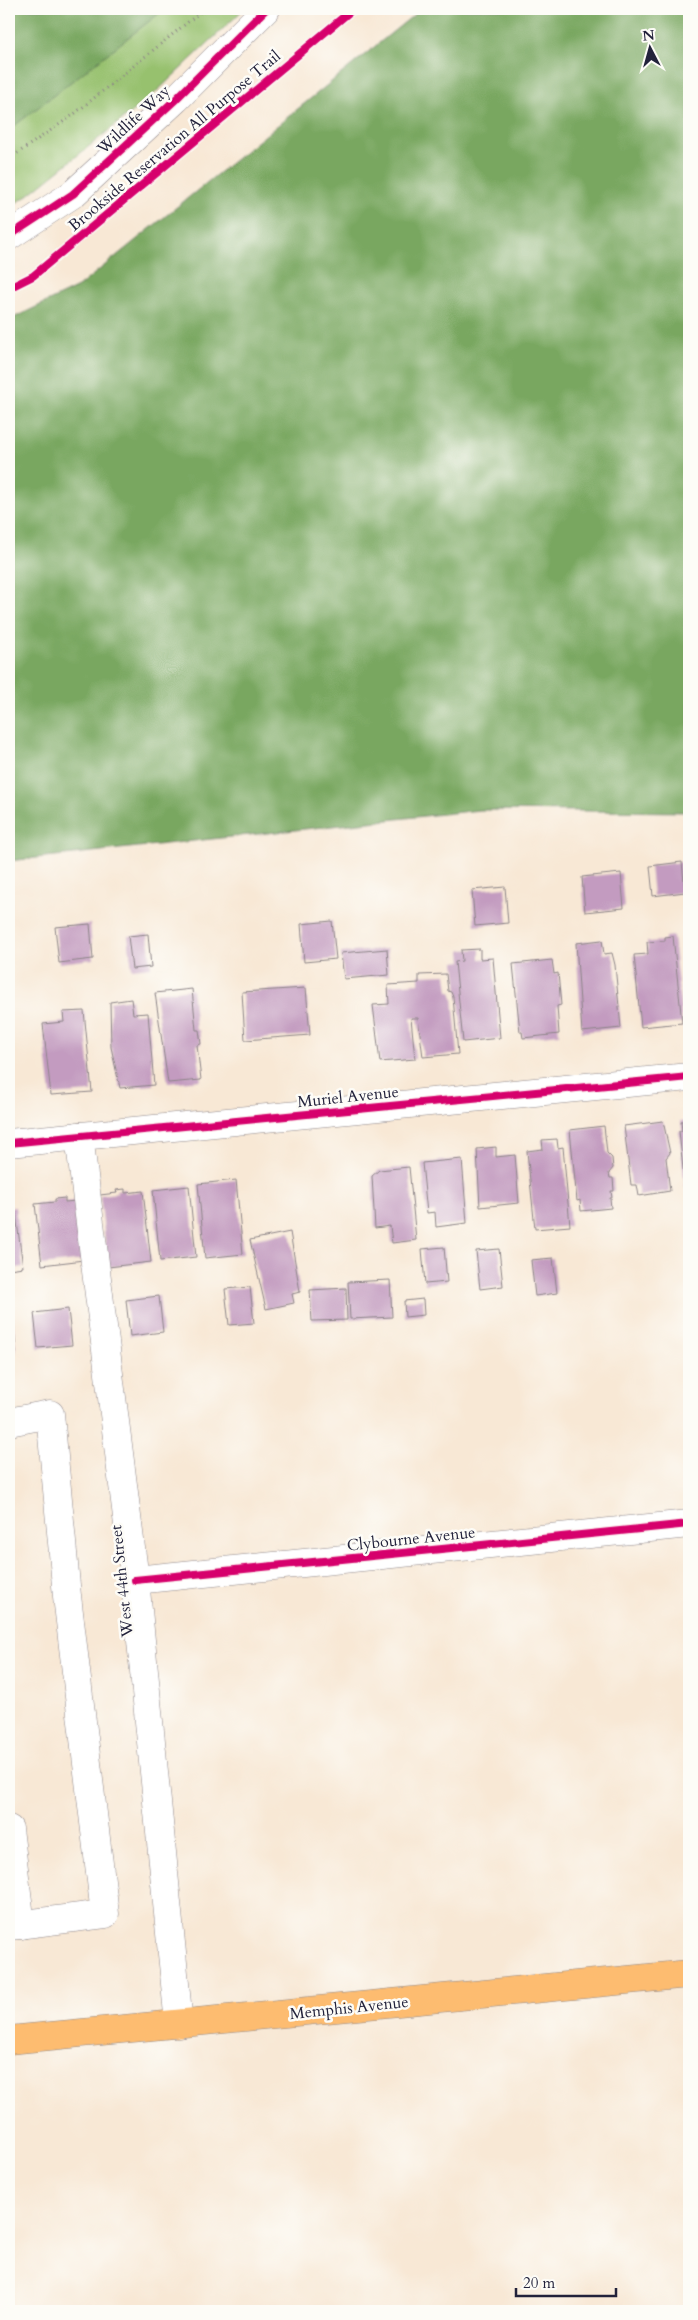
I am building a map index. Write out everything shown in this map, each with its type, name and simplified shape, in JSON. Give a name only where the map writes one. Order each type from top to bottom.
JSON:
[{"type":"main road","name":"Memphis Avenue","points":[[9,2040],[689,1974]]},
{"type":"street","name":"Wildlife Way","points":[[9,236],[73,194],[176,99],[266,9]]},
{"type":"street","name":"Muriel Avenue","points":[[9,1143],[689,1077]]},
{"type":"street","name":"West 44th Street","points":[[79,1136],[135,1580],[180,2024]]},
{"type":"street","points":[[9,1422],[50,1414],[67,1596],[105,1914],[15,1926],[9,1829]]},
{"type":"street","name":"Clybourne Avenue","points":[[135,1580],[689,1524]]},
{"type":"path","points":[[9,159],[73,115],[204,9]]},
{"type":"green space","points":[[9,9],[244,9],[153,95],[27,196],[9,207]]},
{"type":"green space","points":[[9,9],[165,9],[9,130]]},
{"type":"green space","points":[[421,9],[689,9],[689,812],[480,810],[9,861],[9,320],[78,287]]},
{"type":"building","points":[[682,862],[685,892],[653,896],[650,866]]},
{"type":"building","points":[[621,873],[624,908],[585,912],[582,877]]},
{"type":"building","points":[[505,887],[508,923],[475,926],[472,890]]},
{"type":"building","points":[[332,921],[336,959],[304,962],[301,924]]},
{"type":"building","points":[[90,924],[93,959],[59,963],[55,927]]},
{"type":"building","points":[[148,934],[151,967],[132,969],[128,936]]},
{"type":"building","points":[[673,936],[682,1023],[641,1027],[634,955],[648,954],[647,942],[665,941],[665,937]]},
{"type":"building","points":[[602,940],[604,954],[612,953],[615,965],[621,1028],[582,1032],[576,943]]},
{"type":"building","points":[[387,949],[389,975],[344,979],[341,953]]},
{"type":"building","points":[[480,949],[480,959],[493,958],[500,1038],[463,1042],[455,962],[462,961],[461,950]]},
{"type":"building","points":[[552,960],[554,974],[558,973],[561,1005],[557,1006],[559,1034],[523,1038],[522,1032],[520,1032],[513,964]]},
{"type":"building","points":[[446,974],[448,991],[451,992],[453,997],[458,1054],[423,1057],[418,1018],[411,1018],[415,1059],[380,1062],[373,1005],[389,1004],[388,985],[419,983],[419,975]]},
{"type":"building","points":[[306,988],[310,1035],[245,1040],[242,992]]},
{"type":"building","points":[[192,989],[196,1030],[199,1030],[201,1044],[197,1045],[201,1080],[168,1083],[155,993]]},
{"type":"building","points":[[131,999],[133,1014],[148,1013],[154,1085],[120,1088],[111,1047],[110,1002]]},
{"type":"building","points":[[84,1011],[92,1092],[51,1095],[43,1024],[64,1022],[63,1012]]},
{"type":"building","points":[[689,1120],[689,1187],[685,1188],[679,1131],[682,1131],[681,1121]]},
{"type":"building","points":[[663,1121],[670,1153],[666,1158],[670,1191],[639,1196],[637,1185],[631,1185],[624,1126]]},
{"type":"building","points":[[604,1126],[607,1153],[612,1158],[613,1168],[609,1173],[610,1178],[613,1178],[614,1191],[611,1191],[611,1208],[581,1211],[580,1200],[577,1201],[570,1130]]},
{"type":"building","points":[[557,1139],[558,1148],[563,1147],[570,1226],[535,1229],[527,1151],[543,1149],[542,1140]]},
{"type":"building","points":[[496,1147],[496,1157],[515,1155],[519,1203],[480,1207],[477,1149]]},
{"type":"building","points":[[462,1159],[467,1223],[436,1227],[435,1212],[427,1213],[422,1163]]},
{"type":"building","points":[[409,1167],[416,1240],[392,1243],[390,1226],[375,1228],[372,1176],[379,1170]]},
{"type":"building","points":[[236,1180],[243,1254],[205,1258],[198,1184]]},
{"type":"building","points":[[189,1186],[196,1257],[160,1261],[153,1190]]},
{"type":"building","points":[[125,1189],[125,1193],[143,1191],[151,1262],[108,1267],[100,1195],[117,1193],[116,1190]]},
{"type":"building","points":[[65,1198],[65,1202],[76,1201],[84,1260],[42,1265],[35,1204],[55,1202],[55,1199]]},
{"type":"building","points":[[15,1207],[23,1267],[9,1269],[9,1208]]},
{"type":"building","points":[[290,1232],[300,1292],[292,1294],[294,1303],[266,1309],[250,1240]]},
{"type":"building","points":[[444,1247],[447,1282],[425,1284],[422,1249]]},
{"type":"building","points":[[499,1249],[503,1286],[480,1289],[476,1251]]},
{"type":"building","points":[[553,1258],[557,1293],[535,1296],[531,1260]]},
{"type":"building","points":[[390,1280],[392,1317],[350,1319],[348,1282]]},
{"type":"building","points":[[250,1287],[254,1323],[229,1325],[225,1289]]},
{"type":"building","points":[[346,1288],[347,1320],[312,1321],[310,1290]]},
{"type":"building","points":[[159,1296],[163,1332],[130,1336],[126,1300]]},
{"type":"building","points":[[423,1299],[424,1315],[405,1317],[404,1301]]},
{"type":"building","points":[[68,1309],[72,1345],[38,1348],[34,1313]]},
{"type":"building","points":[[9,1316],[13,1316],[16,1353],[9,1354]]},
{"type":"cycle path","points":[[9,236],[73,194],[176,99],[266,9]]},
{"type":"cycle path","name":"Brookside Reservation All Purpose Trail","points":[[9,288],[33,276],[353,9]]},
{"type":"cycle path","points":[[9,1143],[689,1077]]},
{"type":"cycle path","points":[[135,1580],[689,1524]]}]
